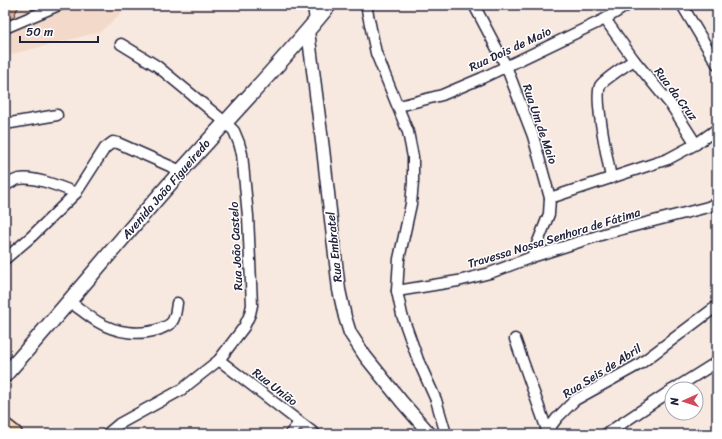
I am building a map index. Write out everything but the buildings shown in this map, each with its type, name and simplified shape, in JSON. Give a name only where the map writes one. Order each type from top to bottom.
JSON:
[{"type":"main road","name":"Avenida João Figueiredo","points":[[7,369],[70,302],[181,171],[329,5]]},
{"type":"street","points":[[5,28],[59,5]]},
{"type":"street","name":"Rua Embratel","points":[[313,5],[311,26],[323,149],[338,290],[345,317],[350,333],[365,356],[430,434]]},
{"type":"street","points":[[366,5],[376,53],[408,132],[414,157],[411,204],[398,259],[397,291],[402,314],[418,360],[436,400],[446,434]]},
{"type":"street","name":"Rua Um de Maio","points":[[474,5],[506,66],[533,136],[550,198],[549,214],[532,257]]},
{"type":"street","name":"Rua Dois de Maio","points":[[398,106],[442,95],[605,19],[628,5]]},
{"type":"street","points":[[682,5],[717,64]]},
{"type":"street","name":"Rua da Cruz","points":[[605,19],[634,60],[671,105],[696,144]]},
{"type":"street","name":"Rua João Castelo","points":[[107,434],[119,424],[181,390],[219,360],[244,327],[252,305],[249,232],[242,154],[234,131],[157,66],[121,44]]},
{"type":"street","points":[[611,178],[599,107],[600,85],[634,60]]},
{"type":"street","points":[[5,124],[56,115]]},
{"type":"street","points":[[550,198],[668,159],[696,144],[717,129]]},
{"type":"street","points":[[5,259],[31,237],[76,193],[105,148],[113,142],[181,171]]},
{"type":"street","points":[[5,186],[12,181],[20,179],[46,182],[76,193]]},
{"type":"street","name":"Travessa Nossa Senhora de Fátima","points":[[397,291],[458,281],[490,273],[532,257],[607,233],[708,207],[717,203]]},
{"type":"street","points":[[70,302],[98,322],[129,332],[142,333],[159,329],[171,323],[175,314],[177,303]]},
{"type":"street","name":"Rua Seis de Abril","points":[[547,433],[567,407],[575,400],[640,364],[717,306]]},
{"type":"street","points":[[515,339],[547,433]]},
{"type":"street","name":"Rua União","points":[[219,360],[315,434]]},
{"type":"street","points":[[687,381],[717,362]]},
{"type":"street","points":[[606,434],[664,396]]},
{"type":"street","points":[[290,434],[299,423]]},
{"type":"shaded area","points":[[5,5],[164,5],[125,10],[100,32],[5,56]]}]
